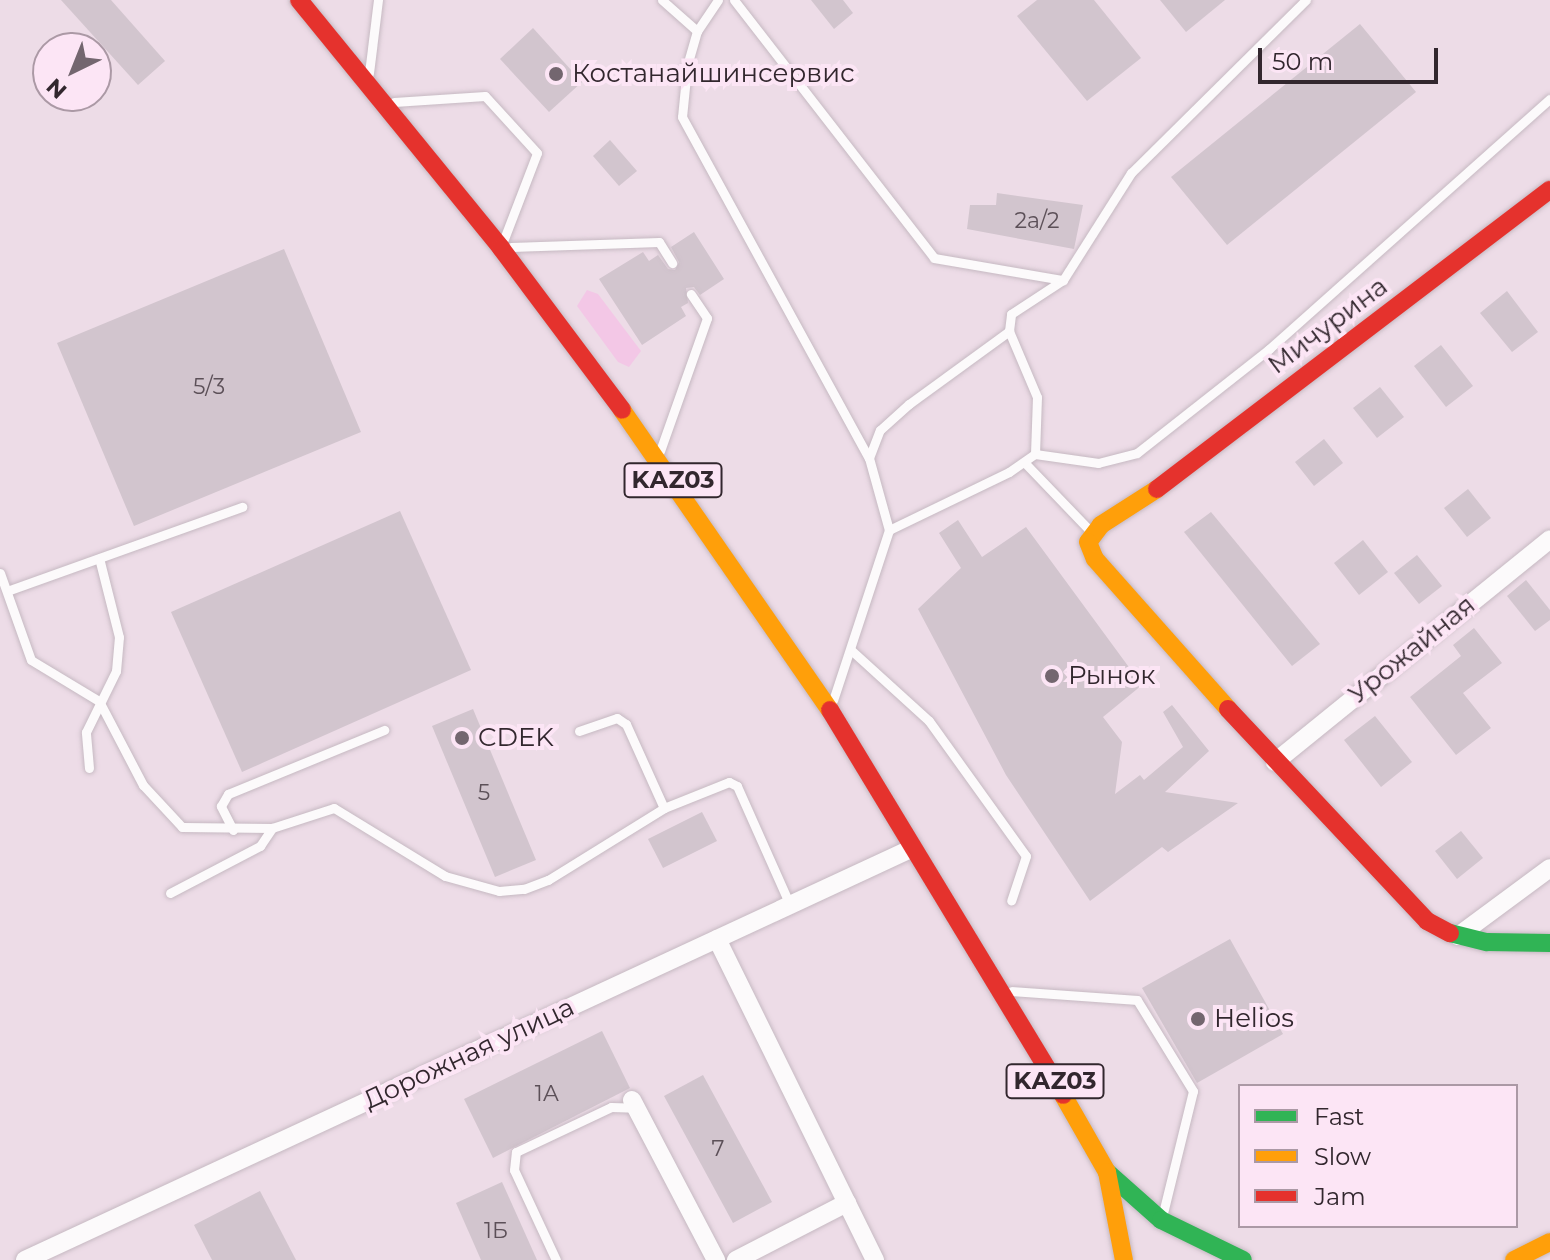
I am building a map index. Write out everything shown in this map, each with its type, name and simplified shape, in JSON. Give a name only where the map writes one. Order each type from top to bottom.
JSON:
[{"type":"main road","name":"KАZ03","points":[[299,0],[501,248],[657,458],[830,711],[1003,990],[1107,1172],[1161,1220],[1243,1260]]},
{"type":"main road","name":"Мичурина","points":[[1092,533],[1137,503],[1550,190]]},
{"type":"main road","points":[[1092,533],[1088,542],[1095,559],[1275,762],[1427,921],[1458,936],[1516,946],[1550,943]]},
{"type":"main road","name":"KАZ03","points":[[1107,1172],[1124,1260]]},
{"type":"main road","points":[[1514,1260],[1550,1242]]},
{"type":"street","name":"Урожайная","points":[[1275,762],[1550,539]]},
{"type":"street","name":"Дорожная улица","points":[[25,1260],[913,848]]},
{"type":"street","points":[[1458,936],[1550,868]]},
{"type":"street","points":[[717,939],[875,1260]]},
{"type":"street","points":[[634,1104],[716,1260]]},
{"type":"street","points":[[736,1260],[847,1203]]},
{"type":"lane","points":[[367,80],[378,0]]},
{"type":"lane","points":[[662,0],[697,31]]},
{"type":"lane","points":[[718,0],[697,31],[687,67],[682,117],[869,458],[889,530],[830,711]]},
{"type":"lane","points":[[734,0],[934,258],[1063,280]]},
{"type":"lane","points":[[1035,454],[1037,397],[1009,331],[1011,314],[1063,280],[1131,173],[1306,0]]},
{"type":"lane","points":[[385,102],[485,96],[537,153],[501,248],[659,242],[672,263]]},
{"type":"lane","points":[[889,530],[1035,454],[1098,463],[1137,453],[1269,349],[1550,99]]},
{"type":"lane","points":[[657,458],[707,318],[691,294]]},
{"type":"lane","points":[[869,458],[880,430],[909,404],[1009,331]]},
{"type":"lane","points":[[1024,462],[1092,533]]},
{"type":"lane","points":[[7,591],[242,507]]},
{"type":"lane","points":[[89,768],[86,732],[116,671],[119,637],[99,558]]},
{"type":"lane","points":[[0,573],[31,660],[99,701],[143,785],[169,818],[198,831],[272,828],[334,808],[445,876],[499,891],[548,880],[664,808],[721,782],[737,786],[790,905]]},
{"type":"lane","points":[[851,650],[929,721],[1026,856],[1011,901]]},
{"type":"lane","points":[[579,731],[617,718],[626,724],[664,808]]},
{"type":"lane","points":[[233,830],[221,806],[228,794],[384,730]]},
{"type":"lane","points":[[170,893],[260,846],[272,828]]},
{"type":"lane","points":[[1003,990],[1137,1000],[1193,1091],[1161,1220]]},
{"type":"lane","points":[[556,1260],[514,1170],[516,1152],[611,1107],[634,1104]]},
{"type":"shaded area","points":[[587,290],[598,294],[641,351],[629,367],[618,362],[577,306]]},
{"type":"building","points":[[61,0],[111,0],[165,61],[138,85],[112,56],[112,32],[90,32]]},
{"type":"building","points":[[811,0],[843,0],[853,13],[834,29]]},
{"type":"building","points":[[1037,0],[1094,0],[1141,58],[1087,101],[1017,16]]},
{"type":"building","points":[[1160,0],[1225,0],[1186,32]]},
{"type":"building","points":[[1360,24],[1416,92],[1227,245],[1171,177]]},
{"type":"building","points":[[533,28],[582,82],[549,112],[500,59]]},
{"type":"building","points":[[610,140],[637,171],[619,186],[593,156]]},
{"type":"building","points":[[997,193],[1083,205],[1074,249],[967,229],[970,205],[996,205]]},
{"type":"building","points":[[694,232],[724,279],[700,295],[694,287],[686,288],[688,303],[681,307],[686,316],[642,345],[599,279],[643,252],[649,261],[658,255],[668,269],[675,270],[679,262],[671,247]]},
{"type":"building","points":[[284,249],[361,432],[134,526],[57,343]]},
{"type":"building","points":[[1507,291],[1538,332],[1512,352],[1480,313]]},
{"type":"building","points":[[1441,345],[1473,386],[1446,407],[1414,366]]},
{"type":"building","points":[[1380,387],[1404,417],[1377,438],[1353,408]]},
{"type":"building","points":[[1324,439],[1343,463],[1314,486],[1295,462]]},
{"type":"building","points":[[1468,489],[1491,518],[1467,537],[1444,508]]},
{"type":"building","points":[[400,511],[471,670],[242,772],[171,612]]},
{"type":"building","points":[[1211,512],[1320,644],[1292,666],[1184,532]]},
{"type":"building","name":"Рынок","points":[[958,520],[982,557],[1026,527],[1142,685],[1103,717],[1122,742],[1115,794],[1140,775],[1144,780],[1183,747],[1163,712],[1172,705],[1209,751],[1165,792],[1238,803],[1168,852],[1162,847],[1090,901],[1006,775],[918,609],[961,568],[939,533]]},
{"type":"building","points":[[1363,540],[1388,572],[1359,595],[1334,563]]},
{"type":"building","points":[[1417,555],[1442,586],[1419,604],[1394,573]]},
{"type":"building","points":[[1526,580],[1550,610],[1550,620],[1535,631],[1507,596]]},
{"type":"building","points":[[1474,628],[1502,663],[1463,693],[1491,728],[1456,755],[1410,697],[1461,656],[1453,645]]},
{"type":"building","points":[[473,709],[536,860],[495,877],[432,726]]},
{"type":"building","points":[[1375,716],[1412,762],[1381,787],[1344,740]]},
{"type":"building","points":[[702,812],[717,841],[663,868],[648,839]]},
{"type":"building","points":[[1461,831],[1483,858],[1457,879],[1435,851]]},
{"type":"building","points":[[1230,939],[1283,1034],[1197,1083],[1142,988]]},
{"type":"building","points":[[602,1031],[630,1088],[493,1158],[464,1099]]},
{"type":"building","points":[[703,1075],[772,1202],[733,1223],[664,1096]]},
{"type":"building","points":[[502,1182],[537,1260],[481,1260],[456,1203]]},
{"type":"building","points":[[260,1191],[296,1260],[212,1260],[194,1225]]},
{"type":"traffic: fast","points":[[1450,933],[1487,942],[1550,943]]},
{"type":"traffic: fast","points":[[1107,1172],[1161,1220],[1243,1260]]},
{"type":"traffic: slow","points":[[622,410],[830,710]]},
{"type":"traffic: slow","points":[[1157,489],[1101,525],[1088,542],[1095,559],[1228,709]]},
{"type":"traffic: slow","points":[[1063,1095],[1107,1172],[1124,1260]]},
{"type":"traffic: slow","points":[[1514,1260],[1550,1242]]},
{"type":"traffic: jam","points":[[299,0],[501,248],[622,410]]},
{"type":"traffic: jam","points":[[1157,489],[1550,190]]},
{"type":"traffic: jam","points":[[1228,709],[1427,921],[1450,933]]},
{"type":"traffic: jam","points":[[830,710],[1063,1095]]},
{"type":"place","name":"Костанайшинсервис","points":[[556,74]]},
{"type":"place","name":"Рынок","points":[[1052,676]]},
{"type":"place","name":"CDEK","points":[[462,738]]},
{"type":"place","name":"Helios","points":[[1198,1019]]}]
